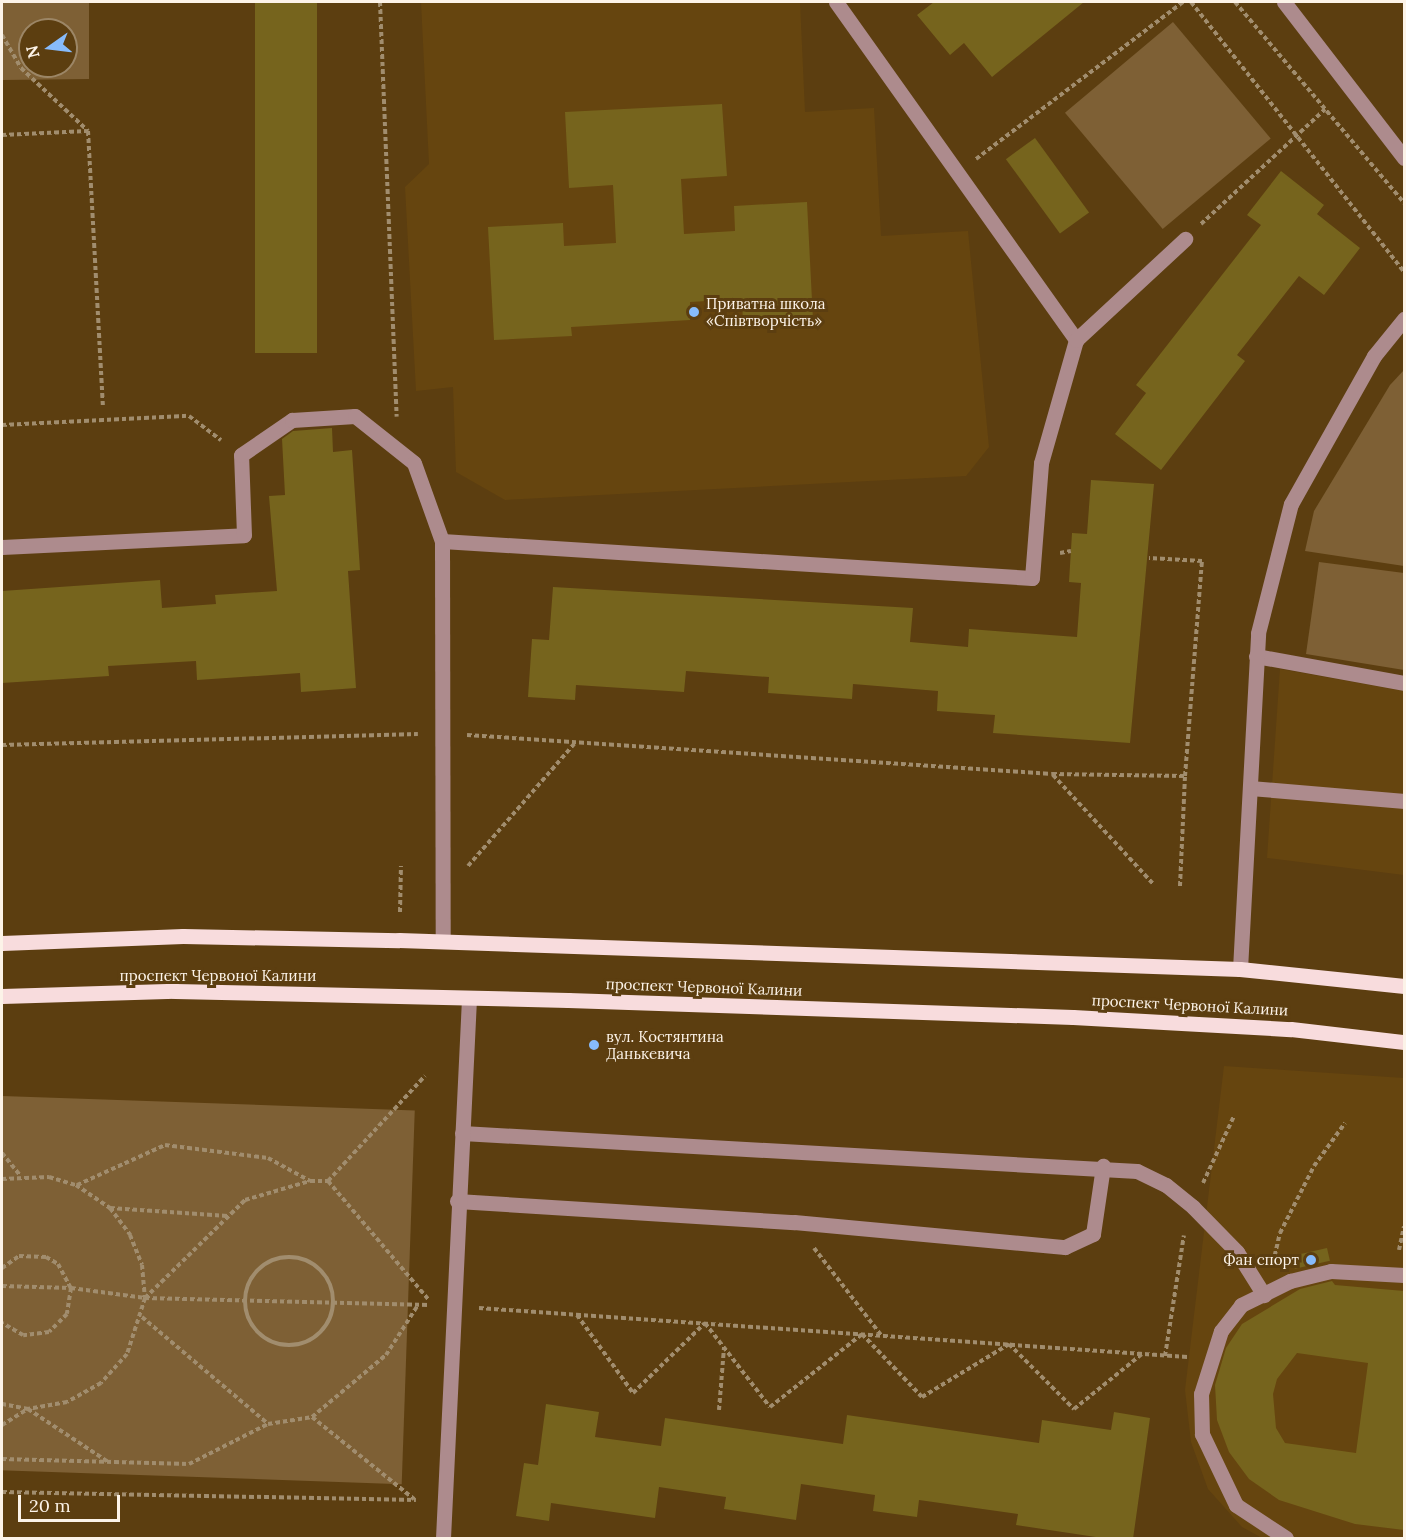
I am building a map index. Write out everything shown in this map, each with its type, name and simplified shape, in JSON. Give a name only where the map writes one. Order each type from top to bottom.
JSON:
[{"type":"main road","points":[[2,943],[183,936],[443,941],[1240,969],[1404,986]]},
{"type":"main road","name":"проспект Червоної Калини","points":[[2,996],[175,991],[1073,1017],[1290,1029],[1404,1041]]},
{"type":"street","points":[[1284,2],[1404,158]]},
{"type":"street","points":[[843,4],[957,173],[1076,340]]},
{"type":"street","points":[[441,541],[1032,578],[1041,464],[1076,340],[1185,238]]},
{"type":"street","points":[[1240,969],[1258,633],[1292,504],[1374,356],[1404,319]]},
{"type":"street","points":[[2,547],[244,535],[241,455],[292,420],[355,416],[414,463],[441,541],[443,941]]},
{"type":"street","points":[[1256,656],[1404,683]]},
{"type":"street","points":[[1250,788],[1404,801]]},
{"type":"street","points":[[443,1531],[451,1306],[469,999]]},
{"type":"street","points":[[462,1134],[1103,1166],[1137,1171],[1166,1185],[1237,1252],[1264,1295]]},
{"type":"street","points":[[457,1201],[794,1222],[1065,1247],[1093,1234],[1103,1166]]},
{"type":"street","points":[[1286,1539],[1236,1505],[1202,1434],[1201,1394],[1221,1331],[1241,1305],[1290,1281],[1331,1271],[1404,1275]]},
{"type":"path","points":[[380,2],[398,451]]},
{"type":"path","points":[[957,173],[1183,2]]},
{"type":"path","points":[[1191,2],[1404,272]]},
{"type":"path","points":[[1235,2],[1404,203]]},
{"type":"path","points":[[2,35],[21,69],[88,131],[103,406]]},
{"type":"path","points":[[1185,238],[1325,109]]},
{"type":"path","points":[[2,135],[88,131]]},
{"type":"path","points":[[2,425],[189,416],[241,455]]},
{"type":"path","points":[[1149,558],[1202,561],[1185,777],[1180,886]]},
{"type":"path","points":[[2,745],[442,733],[1052,774],[1185,777]]},
{"type":"path","points":[[468,867],[575,742]]},
{"type":"path","points":[[1052,774],[1154,885]]},
{"type":"path","points":[[400,912],[401,866]]},
{"type":"path","points":[[328,1182],[425,1076]]},
{"type":"path","points":[[1264,1295],[1280,1233],[1314,1166],[1345,1123]]},
{"type":"path","points":[[76,1185],[165,1145],[268,1158],[310,1181]]},
{"type":"path","points":[[2,1153],[20,1175]]},
{"type":"path","points":[[2,1179],[20,1175],[76,1185],[110,1208],[130,1234],[138,1255],[145,1298],[142,1317],[127,1354],[101,1383],[67,1402],[28,1409],[2,1404]]},
{"type":"path","points":[[2,1286],[71,1288],[145,1298],[433,1305],[328,1182],[310,1181],[245,1200],[145,1298]]},
{"type":"path","points":[[110,1208],[228,1216]]},
{"type":"path","points":[[794,1222],[882,1335]]},
{"type":"path","points":[[2,1268],[19,1256],[46,1257],[58,1264],[71,1288],[67,1314],[49,1332],[23,1335],[2,1323]]},
{"type":"path","points":[[290,1257],[315,1266],[331,1289],[333,1303],[329,1318],[316,1336],[295,1345],[280,1345],[254,1329],[245,1301],[253,1275],[270,1262],[290,1257]]},
{"type":"path","points":[[2,1459],[189,1464],[268,1424],[312,1417],[386,1355],[419,1305]]},
{"type":"path","points":[[451,1306],[1180,1356]]},
{"type":"path","points":[[577,1314],[633,1393],[705,1323]]},
{"type":"path","points":[[142,1317],[268,1424]]},
{"type":"path","points":[[705,1323],[770,1407],[861,1334]]},
{"type":"path","points":[[861,1334],[922,1396],[1009,1344]]},
{"type":"path","points":[[1009,1344],[1074,1409],[1143,1354]]},
{"type":"path","points":[[719,1410],[724,1347]]},
{"type":"path","points":[[2,1425],[28,1409]]},
{"type":"path","points":[[28,1409],[108,1462]]},
{"type":"path","points":[[312,1417],[416,1500],[443,1531]]},
{"type":"path","points":[[2,1492],[416,1500]]},
{"type":"shaded area","points":[[2,2],[89,2],[89,79],[2,80]]},
{"type":"shaded area","name":"Приватна школа «Співтворчість»","points":[[421,2],[800,2],[805,112],[874,108],[881,236],[968,231],[989,447],[966,476],[505,500],[456,472],[453,387],[416,391],[405,187],[429,164]]},
{"type":"shaded area","points":[[1173,22],[1271,138],[1163,229],[1065,113]]},
{"type":"shaded area","points":[[1404,370],[1404,566],[1305,551],[1314,511],[1390,385]]},
{"type":"shaded area","points":[[1319,562],[1404,573],[1404,670],[1306,654]]},
{"type":"shaded area","points":[[1280,669],[1404,691],[1404,875],[1267,858]]},
{"type":"shaded area","points":[[1224,1066],[1404,1078],[1404,1538],[1262,1538],[1242,1527],[1208,1489],[1191,1442],[1185,1390]]},
{"type":"shaded area","points":[[2,1096],[415,1110],[402,1484],[2,1470]]},
{"type":"building","points":[[255,2],[317,2],[317,353],[255,353]]},
{"type":"building","points":[[934,2],[1084,2],[992,77],[964,43],[950,55],[917,15]]},
{"type":"building","points":[[722,104],[727,176],[681,179],[684,234],[735,231],[734,206],[807,202],[813,320],[743,324],[742,299],[690,302],[690,320],[571,327],[572,336],[494,340],[488,227],[563,223],[564,246],[616,243],[613,185],[569,188],[565,112]]},
{"type":"building","points":[[1035,138],[1089,212],[1060,234],[1006,159]]},
{"type":"building","points":[[1281,171],[1324,205],[1317,214],[1360,248],[1324,295],[1299,276],[1237,355],[1245,361],[1161,470],[1115,434],[1146,393],[1136,385],[1261,225],[1247,215]]},
{"type":"building","points":[[332,428],[333,452],[352,450],[360,570],[348,571],[356,688],[301,692],[300,673],[197,680],[196,661],[108,666],[109,676],[2,683],[2,591],[160,580],[162,608],[216,604],[215,595],[277,591],[269,496],[285,495],[282,439],[293,431]]},
{"type":"building","points":[[1091,480],[1154,484],[1130,743],[993,733],[995,715],[937,711],[938,691],[853,684],[852,699],[768,693],[769,677],[686,671],[684,692],[576,685],[575,700],[528,697],[532,639],[549,640],[553,587],[913,608],[910,642],[968,647],[969,629],[1077,637],[1081,583],[1069,582],[1072,533],[1087,534]]},
{"type":"building","name":"Фан спорт","points":[[1327,1248],[1330,1261],[1295,1269],[1292,1256]]},
{"type":"building","points":[[1332,1281],[1335,1285],[1404,1291],[1404,1530],[1355,1524],[1279,1500],[1249,1479],[1229,1452],[1217,1420],[1215,1385],[1226,1348],[1242,1324],[1300,1289]],"holes":[[[1297,1353],[1368,1363],[1356,1453],[1285,1443],[1276,1428],[1273,1394],[1277,1379]]]},
{"type":"building","points":[[546,1404],[599,1412],[595,1437],[661,1446],[665,1418],[843,1444],[847,1415],[1039,1443],[1042,1420],[1111,1430],[1114,1412],[1150,1418],[1133,1539],[1109,1539],[1016,1525],[1018,1514],[919,1500],[917,1517],[873,1511],[875,1495],[801,1484],[796,1520],[724,1509],[726,1497],[659,1487],[655,1518],[551,1503],[549,1521],[516,1516],[524,1463],[538,1465]]},
{"type":"place","name":"Приватна школа «Співтворчість»","points":[[694,312]]},
{"type":"place","name":"вул. Костянтина Данькевича","points":[[594,1045]]},
{"type":"place","name":"Фан спорт","points":[[1311,1260]]}]
